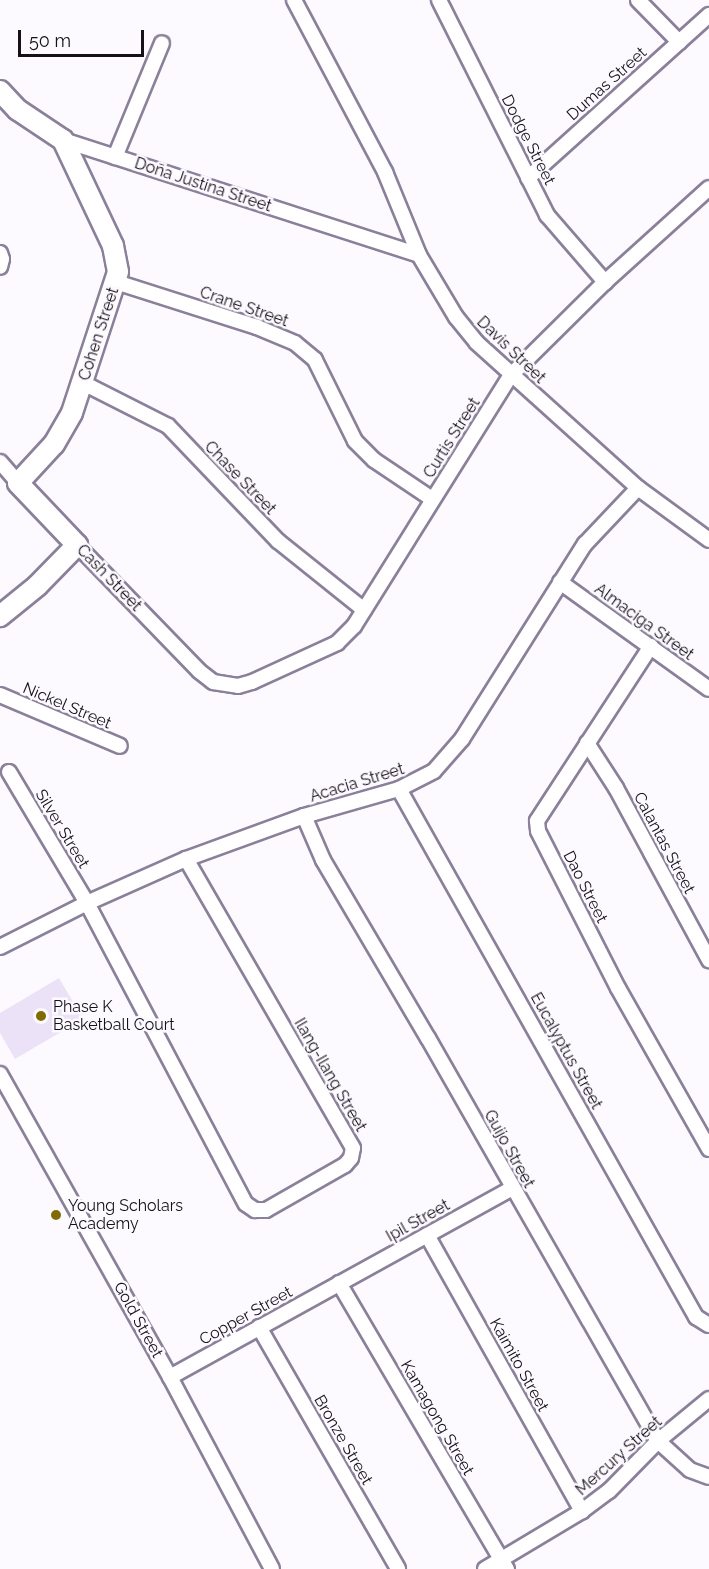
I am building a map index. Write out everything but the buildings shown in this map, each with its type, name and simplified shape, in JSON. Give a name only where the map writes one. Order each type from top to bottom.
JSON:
[{"type":"street","name":"Davis Street","points":[[294,0],[386,172],[419,255],[456,317],[477,343],[511,375],[638,488],[709,540]]},
{"type":"street","name":"Dodge Street","points":[[439,0],[528,178],[557,228],[605,282]]},
{"type":"street","points":[[638,0],[679,42]]},
{"type":"street","name":"Dumas Street","points":[[528,178],[709,15]]},
{"type":"street","points":[[115,157],[162,42]]},
{"type":"street","name":"Doña Justina Street","points":[[0,91],[18,110],[63,140],[419,255]]},
{"type":"street","name":"Cohen Street","points":[[18,483],[64,430],[83,383],[116,282],[117,260],[113,246],[63,140]]},
{"type":"street","name":"Curtis Street","points":[[224,685],[238,686],[252,682],[336,644],[346,636],[511,375],[605,282],[709,188]]},
{"type":"street","points":[[0,253],[3,259],[0,267]]},
{"type":"street","name":"Crane Street","points":[[116,282],[257,327],[295,343],[315,360],[355,441],[374,460],[432,499]]},
{"type":"street","name":"Chase Street","points":[[83,383],[168,426],[278,541],[364,610]]},
{"type":"street","name":"Cash Street","points":[[0,462],[199,671],[213,682],[224,685]]},
{"type":"street","name":"Acacia Street","points":[[0,947],[87,903],[186,859],[304,816],[399,789],[426,776],[447,759],[560,582],[600,525],[638,488]]},
{"type":"street","points":[[0,616],[37,586],[77,544]]},
{"type":"street","name":"Almaciga Street","points":[[560,582],[709,689]]},
{"type":"street","name":"Dao Street","points":[[651,646],[542,811],[537,821],[538,831],[618,988],[709,1149]]},
{"type":"street","name":"Nickel Street","points":[[0,695],[120,746]]},
{"type":"street","name":"Calantas Street","points":[[587,743],[616,788],[709,960]]},
{"type":"street","name":"Silver Street","points":[[9,772],[87,903]]},
{"type":"street","name":"Eucalyptus Street","points":[[399,789],[696,1317],[709,1325]]},
{"type":"street","name":"Guijo Street","points":[[304,816],[323,860],[411,1006],[512,1188],[658,1441],[690,1470],[709,1477]]},
{"type":"street","name":"Ilang-Ilang Street","points":[[87,903],[246,1204],[255,1210],[266,1210],[345,1165],[351,1158],[353,1148],[186,859]]},
{"type":"street","name":"Gold Street","points":[[0,1074],[170,1377],[272,1569]]},
{"type":"street","name":"Ipil Street","points":[[339,1284],[512,1188]]},
{"type":"street","name":"Kaimito Street","points":[[427,1235],[582,1511]]},
{"type":"street","name":"Copper Street","points":[[170,1377],[339,1284]]},
{"type":"street","name":"Kamagong Street","points":[[339,1284],[504,1565]]},
{"type":"street","name":"Bronze Street","points":[[259,1327],[398,1569]]},
{"type":"street","name":"Mercury Street","points":[[485,1569],[504,1565],[609,1491],[658,1441],[709,1399]]},
{"type":"shaded area","name":"Phase K Basketball Court","points":[[59,978],[83,1019],[15,1059],[0,1033],[0,1013]]},
{"type":"place","name":"Phase K Basketball Court","points":[[41,1016]]},
{"type":"place","name":"Young Scholars Academy","points":[[56,1215]]}]
